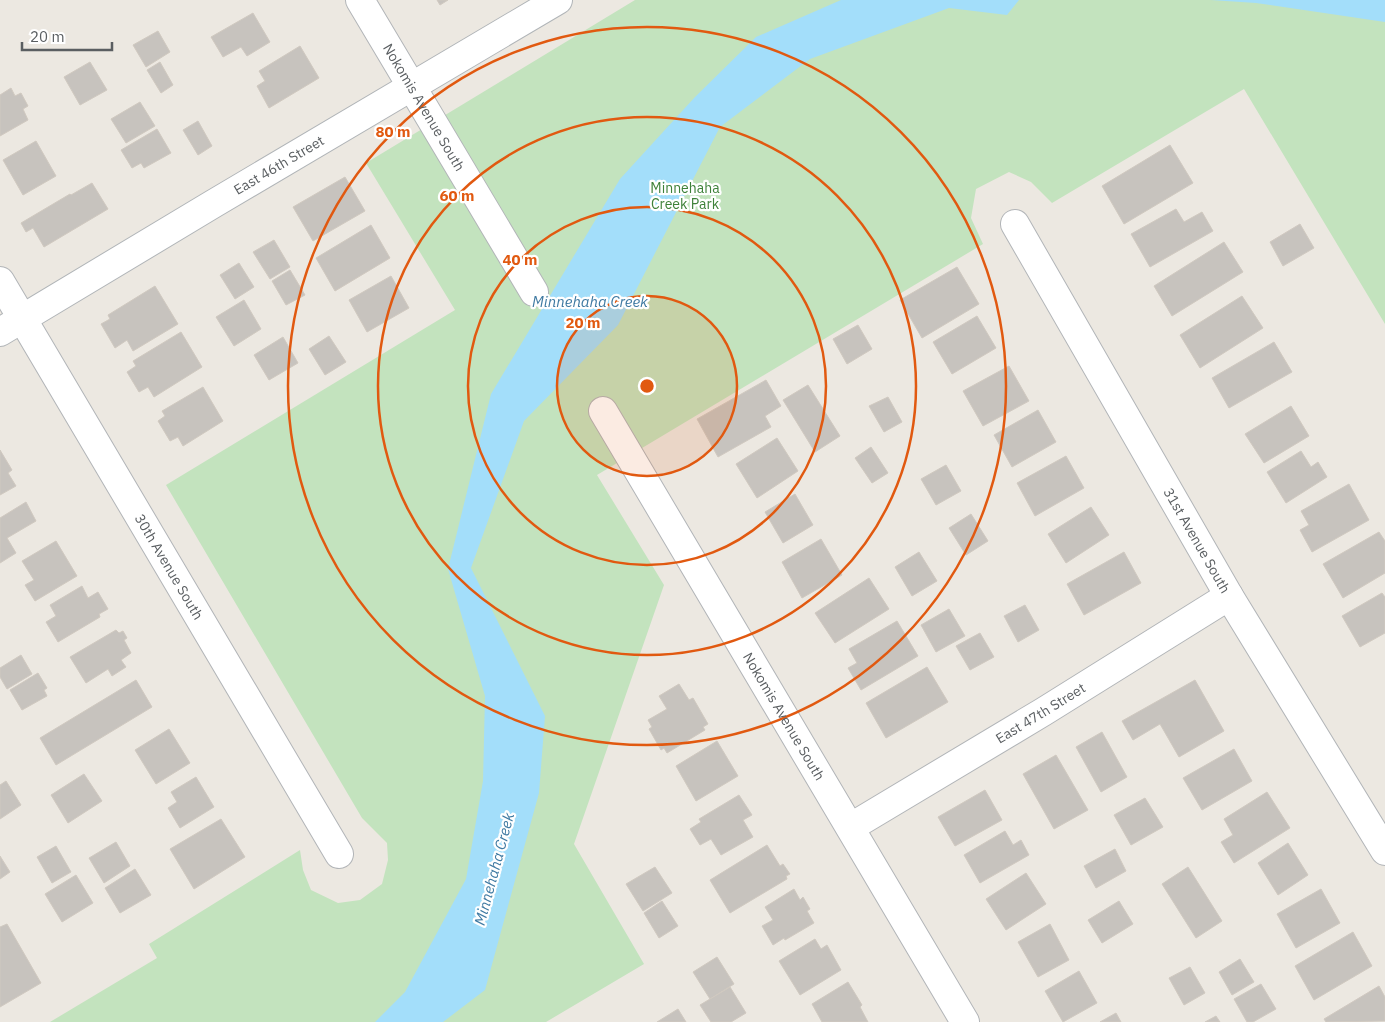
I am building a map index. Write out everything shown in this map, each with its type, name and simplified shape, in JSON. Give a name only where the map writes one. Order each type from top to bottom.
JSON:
[{"type":"street","name":"Nokomis Avenue South","points":[[360,0],[534,292]]},
{"type":"street","name":"East 46th Street","points":[[11,325],[558,0]]},
{"type":"street","name":"31st Avenue South","points":[[1015,224],[1229,596],[1385,851]]},
{"type":"street","name":"30th Avenue South","points":[[0,281],[11,325],[339,854]]},
{"type":"street","name":"Nokomis Avenue South","points":[[604,411],[965,1022]]},
{"type":"street","name":"East 47th Street","points":[[851,827],[1043,712],[1229,596]]},
{"type":"green space","name":"Minnehaha Creek Park","points":[[635,0],[1385,0],[1385,324],[1244,89],[1052,203],[1031,182],[1009,172],[976,189],[971,218],[983,244],[597,475],[664,585],[574,844],[644,964],[546,1022],[50,1022],[157,958],[149,944],[300,850],[303,870],[311,890],[338,903],[360,900],[382,884],[388,860],[387,843],[362,818],[166,485],[455,310],[366,163]]},
{"type":"water","name":"Minnehaha Creek","points":[[841,0],[1019,0],[1007,15],[949,8],[810,59],[720,127],[618,325],[524,421],[471,568],[545,716],[539,793],[485,990],[443,1022],[375,1022],[405,992],[466,879],[483,781],[485,696],[448,569],[491,394],[620,179],[695,97],[756,37]]},
{"type":"water","points":[[1211,0],[1385,0],[1385,22],[1256,3]]},
{"type":"building","points":[[437,0],[448,0],[440,5]]},
{"type":"building","points":[[253,13],[270,42],[247,56],[241,47],[223,57],[211,37]]},
{"type":"building","points":[[158,31],[170,52],[146,67],[133,45]]},
{"type":"building","points":[[300,46],[319,78],[269,108],[257,86],[265,81],[259,71]]},
{"type":"building","points":[[90,62],[107,90],[80,105],[64,77]]},
{"type":"building","points":[[160,62],[173,85],[161,93],[147,70]]},
{"type":"building","points":[[11,88],[15,96],[21,93],[28,106],[23,109],[28,120],[0,136],[0,95]]},
{"type":"building","points":[[140,102],[155,126],[126,143],[111,119]]},
{"type":"building","points":[[198,121],[212,146],[198,155],[183,130]]},
{"type":"building","points":[[157,129],[171,153],[144,168],[141,163],[132,168],[121,150]]},
{"type":"building","points":[[36,141],[56,176],[23,195],[3,160]]},
{"type":"building","points":[[1170,145],[1193,183],[1124,224],[1102,186]]},
{"type":"building","points":[[345,177],[365,211],[313,241],[293,207]]},
{"type":"building","points":[[92,183],[108,209],[44,247],[33,228],[26,232],[21,223]]},
{"type":"building","points":[[1176,209],[1184,222],[1202,212],[1213,231],[1150,267],[1131,234]]},
{"type":"building","points":[[1300,224],[1314,248],[1283,266],[1270,242]]},
{"type":"building","points":[[371,225],[390,258],[335,291],[316,258]]},
{"type":"building","points":[[274,240],[290,267],[270,279],[253,252]]},
{"type":"building","points":[[1224,242],[1243,272],[1172,316],[1154,286]]},
{"type":"building","points":[[239,263],[254,287],[235,299],[220,275]]},
{"type":"building","points":[[957,267],[979,304],[922,338],[900,300]]},
{"type":"building","points":[[290,270],[305,295],[286,305],[272,281]]},
{"type":"building","points":[[391,276],[409,308],[367,332],[349,300]]},
{"type":"building","points":[[155,286],[178,324],[133,351],[127,340],[115,348],[101,324],[110,319],[108,315]]},
{"type":"building","points":[[1242,296],[1263,328],[1200,368],[1180,335]]},
{"type":"building","points":[[244,300],[261,329],[234,346],[216,317]]},
{"type":"building","points":[[977,316],[996,348],[952,374],[933,342]]},
{"type":"building","points":[[858,325],[872,349],[847,364],[833,339]]},
{"type":"building","points":[[181,332],[202,367],[154,397],[148,387],[139,392],[127,372],[136,366],[133,361]]},
{"type":"building","points":[[329,336],[346,362],[325,375],[309,349]]},
{"type":"building","points":[[283,337],[298,363],[269,380],[254,355]]},
{"type":"building","points":[[1274,342],[1292,372],[1229,408],[1212,378]]},
{"type":"building","points":[[1009,366],[1029,401],[983,426],[963,391]]},
{"type":"building","points":[[766,380],[781,406],[765,416],[771,427],[718,457],[697,419]]},
{"type":"building","points":[[808,385],[840,436],[815,452],[783,400]]},
{"type":"building","points":[[203,387],[223,421],[183,446],[178,437],[170,441],[158,421],[165,416],[162,411]]},
{"type":"building","points":[[888,397],[902,422],[884,432],[869,406]]},
{"type":"building","points":[[1291,406],[1309,436],[1264,463],[1245,434]]},
{"type":"building","points":[[1038,410],[1056,442],[1012,467],[994,435]]},
{"type":"building","points":[[777,438],[798,471],[757,498],[736,464]]},
{"type":"building","points":[[871,447],[888,473],[872,483],[855,458]]},
{"type":"building","points":[[0,450],[12,470],[8,473],[16,486],[0,495]]},
{"type":"building","points":[[1301,451],[1311,467],[1318,462],[1327,477],[1286,503],[1267,472]]},
{"type":"building","points":[[1066,456],[1084,488],[1035,516],[1017,483]]},
{"type":"building","points":[[946,465],[961,491],[936,505],[921,479]]},
{"type":"building","points":[[1349,484],[1369,520],[1312,552],[1300,530],[1309,525],[1301,511]]},
{"type":"building","points":[[795,494],[813,525],[783,543],[765,512]]},
{"type":"building","points":[[26,502],[36,521],[7,538],[16,553],[0,563],[0,518]]},
{"type":"building","points":[[1091,507],[1109,535],[1066,563],[1048,534]]},
{"type":"building","points":[[971,514],[988,541],[966,555],[949,528]]},
{"type":"building","points":[[1379,532],[1385,541],[1385,573],[1343,598],[1323,564]]},
{"type":"building","points":[[821,539],[842,575],[802,598],[782,562]]},
{"type":"building","points":[[56,541],[77,576],[35,601],[25,585],[34,580],[22,561]]},
{"type":"building","points":[[919,552],[937,581],[912,596],[895,567]]},
{"type":"building","points":[[1124,552],[1141,583],[1084,615],[1067,584]]},
{"type":"building","points":[[869,578],[889,609],[835,643],[815,613]]},
{"type":"building","points":[[82,586],[88,598],[98,592],[108,609],[99,614],[100,617],[58,642],[46,622],[56,616],[50,605]]},
{"type":"building","points":[[1382,593],[1385,597],[1385,633],[1360,647],[1342,616]]},
{"type":"building","points":[[1025,605],[1039,630],[1018,642],[1004,616]]},
{"type":"building","points":[[949,609],[965,636],[936,652],[921,625]]},
{"type":"building","points":[[897,621],[918,656],[861,690],[848,668],[857,663],[849,649]]},
{"type":"building","points":[[116,630],[119,633],[123,631],[127,638],[124,640],[131,653],[121,660],[126,667],[112,676],[108,669],[86,683],[70,657]]},
{"type":"building","points":[[980,633],[994,657],[970,670],[956,646]]},
{"type":"building","points":[[21,655],[32,674],[7,689],[0,677],[0,668]]},
{"type":"building","points":[[927,667],[948,702],[886,738],[866,703]]},
{"type":"building","points":[[38,673],[47,688],[44,690],[47,696],[22,710],[10,690]]},
{"type":"building","points":[[136,680],[152,707],[56,765],[40,738]]},
{"type":"building","points":[[1195,680],[1224,731],[1179,757],[1160,724],[1133,740],[1122,721]]},
{"type":"building","points":[[679,684],[689,700],[693,698],[708,724],[703,727],[705,730],[667,753],[664,748],[661,750],[649,729],[652,727],[648,720],[667,709],[659,696]]},
{"type":"building","points":[[169,729],[190,763],[156,784],[135,750]]},
{"type":"building","points":[[1102,732],[1127,777],[1101,792],[1076,747]]},
{"type":"building","points":[[717,741],[738,776],[696,801],[676,766]]},
{"type":"building","points":[[1234,749],[1252,781],[1202,810],[1183,778]]},
{"type":"building","points":[[1056,755],[1088,810],[1054,829],[1023,774]]},
{"type":"building","points":[[84,774],[102,801],[68,823],[51,795]]},
{"type":"building","points":[[196,777],[214,807],[180,828],[168,808],[177,802],[171,792]]},
{"type":"building","points":[[6,781],[21,805],[0,819],[0,785]]},
{"type":"building","points":[[985,790],[1002,820],[955,846],[938,817]]},
{"type":"building","points":[[1267,792],[1290,828],[1234,863],[1221,842],[1233,835],[1224,819]]},
{"type":"building","points":[[739,795],[752,815],[743,820],[753,837],[721,855],[711,839],[700,845],[690,829],[701,822],[699,819]]},
{"type":"building","points":[[1145,798],[1163,827],[1131,845],[1114,815]]},
{"type":"building","points":[[221,819],[245,857],[194,889],[170,849]]},
{"type":"building","points":[[1005,831],[1013,845],[1021,840],[1029,855],[980,883],[964,855]]},
{"type":"building","points":[[116,842],[130,866],[104,883],[89,858]]},
{"type":"building","points":[[1288,843],[1308,875],[1278,895],[1258,863]]},
{"type":"building","points":[[767,845],[780,866],[783,864],[790,874],[786,876],[787,879],[730,913],[710,880]]},
{"type":"building","points":[[56,846],[71,872],[52,883],[37,857]]},
{"type":"building","points":[[1115,849],[1126,871],[1096,888],[1084,866]]},
{"type":"building","points":[[0,856],[10,872],[0,879]]},
{"type":"building","points":[[655,867],[672,893],[643,911],[626,884]]},
{"type":"building","points":[[1188,867],[1222,921],[1196,938],[1162,884]]},
{"type":"building","points":[[135,869],[151,895],[120,913],[105,888]]},
{"type":"building","points":[[1026,873],[1046,904],[1006,930],[986,899]]},
{"type":"building","points":[[76,875],[93,903],[62,922],[45,894]]},
{"type":"building","points":[[794,889],[800,900],[803,897],[810,909],[807,911],[814,923],[773,945],[762,926],[773,920],[765,907]]},
{"type":"building","points":[[1321,889],[1340,923],[1296,948],[1277,914]]},
{"type":"building","points":[[662,901],[678,926],[659,938],[644,913]]},
{"type":"building","points":[[1119,901],[1133,924],[1102,943],[1088,920]]},
{"type":"building","points":[[7,924],[41,983],[0,1007],[0,927]]},
{"type":"building","points":[[1050,924],[1069,960],[1038,977],[1018,942]]},
{"type":"building","points":[[1353,932],[1372,966],[1314,1000],[1295,966]]},
{"type":"building","points":[[815,939],[821,949],[827,945],[841,970],[800,995],[779,961]]},
{"type":"building","points":[[717,957],[734,984],[710,999],[693,972]]},
{"type":"building","points":[[1240,959],[1254,982],[1232,995],[1219,972]]},
{"type":"building","points":[[1190,967],[1205,993],[1184,1005],[1169,978]]},
{"type":"building","points":[[1079,971],[1097,1003],[1063,1022],[1045,991]]},
{"type":"building","points":[[848,982],[862,1005],[860,1007],[868,1022],[822,1022],[812,1004]]},
{"type":"building","points":[[1261,984],[1276,1009],[1253,1022],[1247,1022],[1234,999]]},
{"type":"building","points":[[1379,986],[1385,997],[1385,1021],[1326,1022],[1324,1019]]},
{"type":"building","points":[[730,987],[746,1013],[731,1022],[711,1022],[700,1005]]},
{"type":"building","points":[[678,1009],[686,1022],[657,1022]]},
{"type":"building","points":[[1116,1013],[1121,1022],[1100,1022]]},
{"type":"building","points":[[1216,1016],[1220,1022],[1205,1022]]}]
